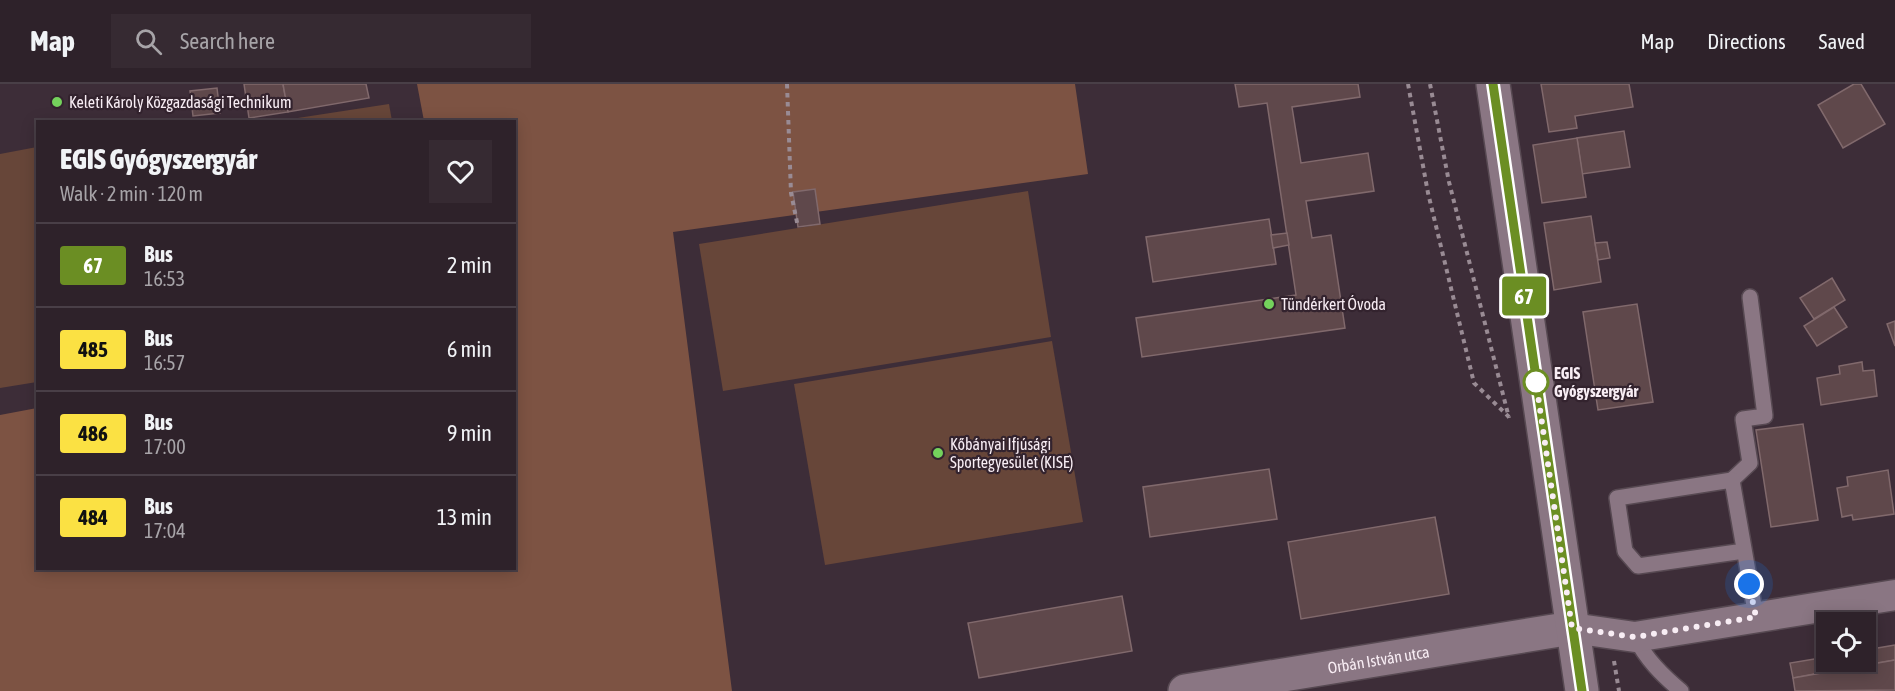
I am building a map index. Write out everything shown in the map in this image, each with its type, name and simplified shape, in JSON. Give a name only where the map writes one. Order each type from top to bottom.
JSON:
[{"type":"main road","points":[[1492,84],[1582,691]]},
{"type":"main road","name":"Orbán István utca","points":[[1185,691],[1572,628]]},
{"type":"street","points":[[1572,628],[1635,637],[1895,595]]},
{"type":"lane","points":[[1744,550],[1638,566],[1625,550],[1617,498],[1732,480],[1750,463],[1743,419],[1765,416],[1750,297]]},
{"type":"lane","points":[[1732,480],[1756,617]]},
{"type":"lane","points":[[1635,637],[1660,674],[1677,690]]},
{"type":"path","points":[[787,84],[791,192],[798,227]]},
{"type":"path","points":[[1408,84],[1428,193],[1474,383],[1509,418],[1449,182],[1430,84]]},
{"type":"shaded area","points":[[417,84],[1075,84],[1088,174],[673,232],[732,691],[0,691],[0,415],[36,408],[36,570],[516,570],[516,120],[424,120]]},
{"type":"shaded area","points":[[389,104],[392,120],[285,120]]},
{"type":"shaded area","points":[[36,147],[36,382],[0,388],[0,154]]},
{"type":"shaded area","points":[[1028,191],[1051,337],[723,391],[699,244]]},
{"type":"shaded area","name":"Kőbányai Ifjúsági Sportegyesület (KISE)","points":[[1052,341],[1083,522],[825,565],[794,384]]},
{"type":"building","points":[[244,84],[283,84],[288,112],[249,118]]},
{"type":"building","points":[[283,84],[366,84],[369,98],[288,112]]},
{"type":"building","points":[[1235,84],[1358,84],[1360,97],[1292,107],[1301,163],[1368,153],[1374,191],[1306,201],[1312,238],[1331,235],[1345,328],[1142,357],[1136,318],[1296,295],[1267,103],[1239,107]]},
{"type":"building","points":[[1541,84],[1629,84],[1633,107],[1575,116],[1577,128],[1549,132]]},
{"type":"building","points":[[1854,84],[1861,84],[1885,124],[1843,148],[1818,105]]},
{"type":"building","points":[[217,88],[220,113],[193,116],[190,91]]},
{"type":"building","points":[[1624,131],[1630,167],[1582,174],[1577,138]]},
{"type":"building","points":[[1577,138],[1586,197],[1542,203],[1533,145]]},
{"type":"building","points":[[815,189],[820,224],[798,227],[793,192]]},
{"type":"building","points":[[1591,216],[1601,282],[1554,290],[1544,223]]},
{"type":"building","points":[[1269,219],[1276,264],[1153,282],[1146,237]]},
{"type":"building","points":[[1287,233],[1289,245],[1273,248],[1271,235]]},
{"type":"building","points":[[1607,242],[1610,258],[1598,260],[1595,243]]},
{"type":"building","points":[[1832,278],[1845,300],[1814,319],[1800,298]]},
{"type":"building","points":[[1637,304],[1653,402],[1598,410],[1583,312]]},
{"type":"building","points":[[1834,307],[1847,327],[1817,346],[1804,326]]},
{"type":"building","points":[[1895,321],[1895,346],[1887,324]]},
{"type":"building","points":[[1862,362],[1863,371],[1874,370],[1877,396],[1821,405],[1817,378],[1840,374],[1839,366]]},
{"type":"building","points":[[1803,424],[1818,520],[1771,527],[1756,430]]},
{"type":"building","points":[[1269,469],[1277,519],[1150,537],[1143,487]]},
{"type":"building","points":[[1888,470],[1894,514],[1853,520],[1852,515],[1842,517],[1837,488],[1848,486],[1847,477]]},
{"type":"building","points":[[1435,517],[1449,594],[1301,619],[1288,542]]},
{"type":"building","points":[[1122,596],[1132,651],[979,678],[968,623]]},
{"type":"building","points":[[1895,645],[1895,660],[1876,663],[1876,648]]},
{"type":"building","points":[[1816,659],[1816,672],[1825,672],[1793,678],[1790,663]]},
{"type":"building","points":[[1895,660],[1895,690],[1795,691],[1793,678],[1827,672],[1876,672],[1876,663]]},
{"type":"bus line","name":"67","points":[[1493,84],[1582,691]]},
{"type":"place","name":"Keleti Károly Közgazdasági Technikum","points":[[57,102]]},
{"type":"place","name":"Tündérkert Óvoda","points":[[1269,304]]},
{"type":"place","name":"EGIS Gyógyszergyár","points":[[1536,382]]},
{"type":"place","name":"Kőbányai Ifjúsági Sportegyesület (KISE)","points":[[938,453]]},
{"type":"route","points":[[1536,382],[1535,375],[1572,628],[1635,637],[1756,617],[1749,584]]}]
